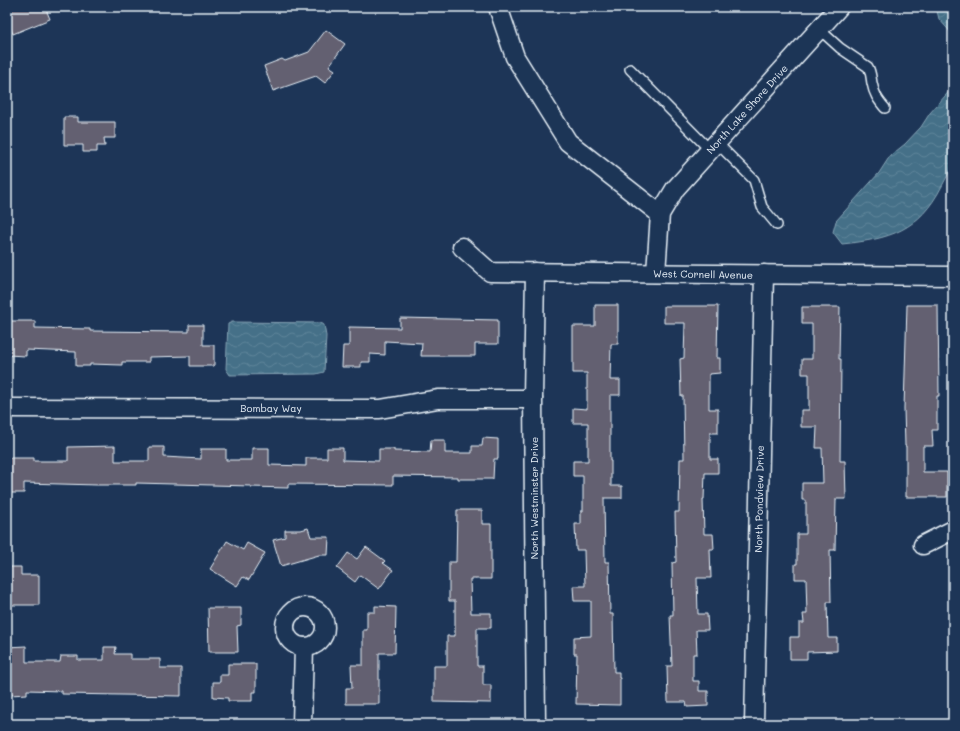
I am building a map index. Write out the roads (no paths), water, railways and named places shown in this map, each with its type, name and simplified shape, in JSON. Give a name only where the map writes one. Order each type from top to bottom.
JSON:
[{"type":"street","points":[[498,7],[515,57],[568,142],[660,214]]},
{"type":"street","name":"North Lake Shore Drive","points":[[656,273],[660,214],[675,189],[819,29],[833,9]]},
{"type":"street","name":"West Cornell Avenue","points":[[462,247],[490,272],[953,276]]},
{"type":"street","name":"North Westminster Drive","points":[[534,272],[533,399],[536,724]]},
{"type":"street","name":"North Pondview Drive","points":[[754,724],[764,274]]},
{"type":"street","name":"Bombay Way","points":[[7,408],[380,409],[438,399],[533,399]]},
{"type":"street","points":[[923,545],[953,530]]},
{"type":"street","points":[[302,724],[304,647]]},
{"type":"lane","points":[[819,29],[840,48],[868,67],[870,70],[871,82],[875,96],[885,108]]},
{"type":"lane","points":[[630,69],[713,147],[754,180],[762,207],[777,225]]},
{"type":"water","points":[[936,7],[953,7],[953,35],[939,19]]},
{"type":"water","points":[[953,87],[953,160],[949,173],[933,201],[913,223],[901,230],[875,239],[842,244],[833,232],[836,221],[879,173],[890,156],[905,144],[921,127],[930,113]]},
{"type":"water","points":[[232,322],[321,323],[324,325],[326,336],[324,372],[316,374],[230,375],[226,369],[228,324]]}]
